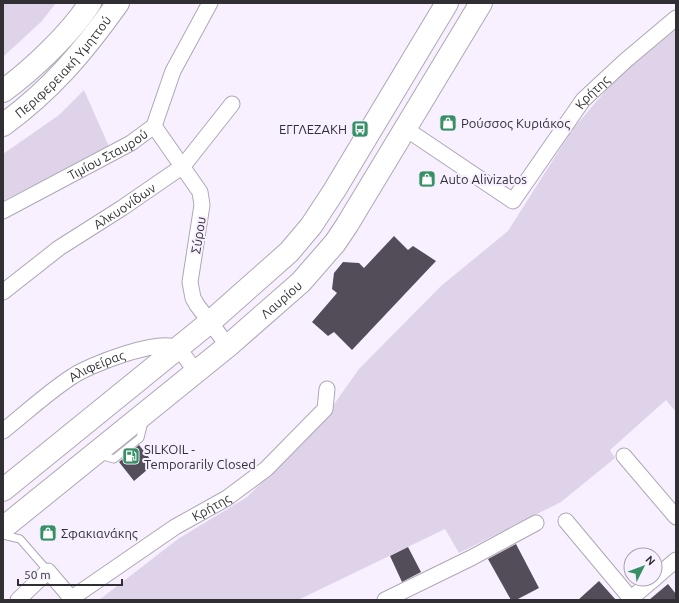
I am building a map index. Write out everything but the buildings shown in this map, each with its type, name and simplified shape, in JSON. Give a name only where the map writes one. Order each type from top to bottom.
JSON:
[{"type":"main road","name":"Περιφερειακή Υμηττού","points":[[3,91],[52,49],[85,11],[90,3]]},
{"type":"main road","name":"Περιφερειακή Υμηττού","points":[[3,125],[25,109],[63,74],[98,32],[118,3]]},
{"type":"main road","points":[[3,490],[210,322],[282,259],[311,226],[334,191],[447,3]]},
{"type":"main road","name":"Λαυρίου","points":[[3,528],[228,346],[301,282],[322,259],[348,225],[481,3]]},
{"type":"street","name":"Τιμίου Σταυρού","points":[[3,211],[131,143],[154,126],[173,71],[210,3]]},
{"type":"street","name":"Κρήτης","points":[[406,129],[512,201],[583,100],[625,60],[676,18]]},
{"type":"street","name":"Αλκυονίδων","points":[[3,292],[60,248],[183,166],[232,104]]},
{"type":"street","name":"Σύρου","points":[[154,126],[200,192],[202,206],[190,282],[193,298],[228,346]]},
{"type":"street","name":"Αλιφείρας","points":[[3,431],[73,376],[97,364],[153,346],[163,345],[177,349]]},
{"type":"street","points":[[177,349],[196,372]]},
{"type":"street","name":"Κρήτης","points":[[70,599],[175,527],[226,498],[266,469],[326,409],[327,389]]},
{"type":"street","points":[[624,456],[676,517]]},
{"type":"street","points":[[566,521],[630,600],[644,587]]},
{"type":"street","points":[[385,600],[471,558],[536,523]]},
{"type":"street","points":[[663,571],[676,560]]},
{"type":"street","points":[[18,600],[48,571],[70,599]]},
{"type":"lane","points":[[3,534],[20,539],[48,571]]},
{"type":"shaded area","points":[[3,3],[56,3],[42,21],[3,57]]},
{"type":"shaded area","points":[[676,27],[676,412],[666,400],[610,450],[615,458],[561,502],[459,553],[445,529],[298,600],[99,600],[178,539],[247,497],[317,428],[359,369],[441,286],[508,231],[572,130],[626,67]]},
{"type":"shaded area","points":[[84,90],[110,149],[3,201],[3,154],[59,115]]},
{"type":"place","name":"Ρούσσος Κυριάκος","points":[[448,123]]},
{"type":"place","name":"ΕΓΓΛΕΖΑΚΗ","points":[[360,129]]},
{"type":"place","name":"Auto Alivizatos","points":[[427,179]]},
{"type":"place","name":"SILKOIL - Temporarily Closed","points":[[131,456]]},
{"type":"place","name":"Σφακιανάκης","points":[[48,533]]}]
